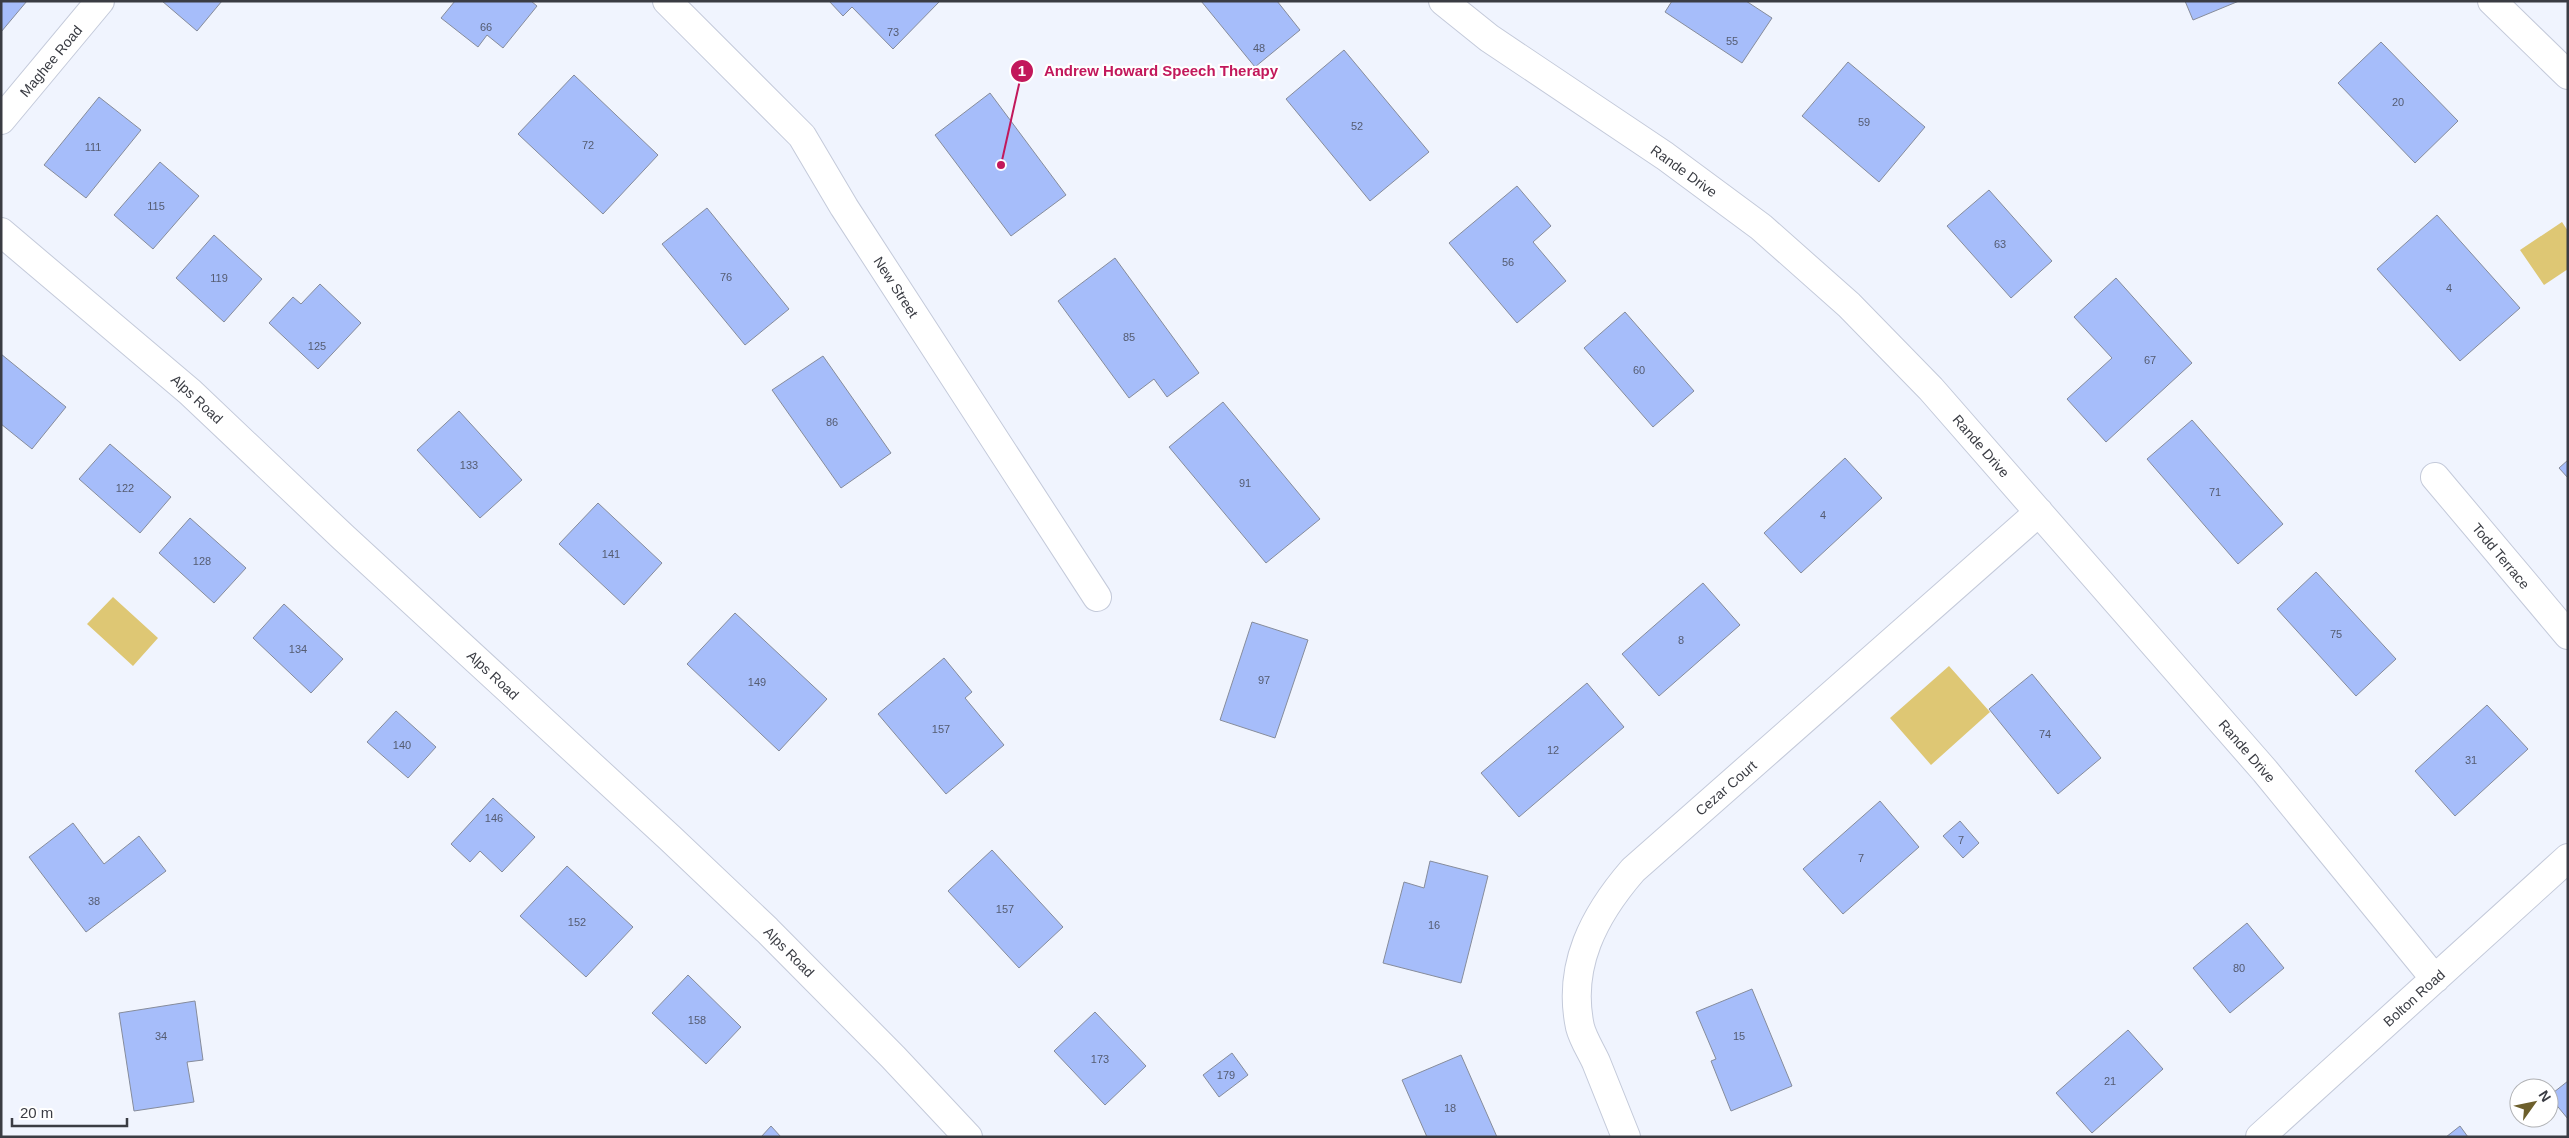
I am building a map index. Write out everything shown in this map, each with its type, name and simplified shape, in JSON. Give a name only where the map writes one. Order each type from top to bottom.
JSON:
[{"type":"street","name":"Maghee Road","points":[[1,120],[100,1]]},
{"type":"street","name":"New Street","points":[[667,1],[802,136],[844,207],[1097,597]]},
{"type":"street","name":"Rande Drive","points":[[1443,1],[1489,38],[1665,156],[1761,227],[1849,305],[1931,389],[2265,771],[2435,979]]},
{"type":"street","points":[[2492,1],[2568,75]]},
{"type":"street","name":"Alps Road","points":[[1,232],[190,392],[343,537],[677,844],[774,937],[893,1057],[968,1137]]},
{"type":"street","name":"Todd Terrace","points":[[2435,477],[2568,636]]},
{"type":"street","name":"Cezar Court","points":[[1626,1137],[1580,1029],[1576,992],[1578,967],[1591,929],[1613,893],[1640,864],[2039,512]]},
{"type":"street","name":"Bolton Road","points":[[2260,1137],[2568,858]]},
{"type":"shaded area","points":[[2562,222],[2568,231],[2568,269],[2544,285],[2520,250]]},
{"type":"shaded area","points":[[113,597],[158,638],[133,666],[87,624]]},
{"type":"shaded area","points":[[1949,666],[1990,712],[1931,765],[1890,718]]},
{"type":"building","points":[[1,1],[27,1],[1,32]]},
{"type":"building","points":[[162,1],[222,1],[197,31]]},
{"type":"building","points":[[455,1],[531,1],[537,6],[503,48],[487,35],[478,47],[441,18]]},
{"type":"building","points":[[829,1],[940,1],[893,49],[852,7],[843,16]]},
{"type":"building","points":[[1201,1],[1277,1],[1300,30],[1255,67]]},
{"type":"building","points":[[1672,1],[1746,1],[1772,18],[1742,63],[1665,12]]},
{"type":"building","points":[[2185,1],[2239,1],[2193,20]]},
{"type":"building","points":[[2381,42],[2458,121],[2415,163],[2338,83]]},
{"type":"building","points":[[1344,50],[1429,152],[1370,201],[1286,99]]},
{"type":"building","points":[[1848,62],[1925,127],[1879,182],[1802,116]]},
{"type":"building","points":[[574,75],[658,155],[603,214],[518,134]]},
{"type":"building","points":[[990,93],[1066,195],[1011,236],[935,135]]},
{"type":"building","points":[[99,97],[141,130],[86,198],[44,165]]},
{"type":"building","points":[[160,162],[199,196],[153,249],[114,215]]},
{"type":"building","points":[[1517,186],[1551,226],[1533,242],[1566,281],[1517,323],[1449,243]]},
{"type":"building","points":[[1989,190],[2052,261],[2011,298],[1947,226]]},
{"type":"building","points":[[707,208],[789,309],[745,345],[662,244]]},
{"type":"building","points":[[2437,215],[2520,308],[2460,361],[2377,269]]},
{"type":"building","points":[[214,235],[262,279],[224,322],[176,278]]},
{"type":"building","points":[[1115,258],[1199,373],[1167,397],[1154,379],[1129,398],[1058,301]]},
{"type":"building","points":[[2116,278],[2192,363],[2106,442],[2067,399],[2112,358],[2074,317]]},
{"type":"building","points":[[320,284],[361,323],[318,369],[269,323],[293,297],[301,304]]},
{"type":"building","points":[[1625,312],[1694,391],[1653,427],[1584,348]]},
{"type":"building","points":[[1,354],[66,407],[32,449],[1,424]]},
{"type":"building","points":[[823,356],[891,453],[841,488],[772,390]]},
{"type":"building","points":[[1223,402],[1320,519],[1266,563],[1169,447]]},
{"type":"building","points":[[459,411],[522,480],[480,518],[417,450]]},
{"type":"building","points":[[2192,420],[2283,524],[2238,564],[2147,459]]},
{"type":"building","points":[[110,444],[171,497],[140,533],[79,479]]},
{"type":"building","points":[[1845,458],[1882,498],[1801,573],[1764,533]]},
{"type":"building","points":[[2568,460],[2568,478],[2559,468]]},
{"type":"building","points":[[598,503],[662,563],[624,605],[559,544]]},
{"type":"building","points":[[190,518],[246,568],[214,603],[159,553]]},
{"type":"building","points":[[2316,572],[2396,659],[2356,696],[2277,609]]},
{"type":"building","points":[[1703,583],[1740,625],[1659,696],[1622,654]]},
{"type":"building","points":[[284,604],[343,659],[311,693],[253,638]]},
{"type":"building","points":[[735,613],[827,699],[779,751],[687,664]]},
{"type":"building","points":[[1252,622],[1308,640],[1275,738],[1220,720]]},
{"type":"building","points":[[944,658],[972,692],[965,698],[1004,745],[946,794],[878,714]]},
{"type":"building","points":[[2032,674],[2101,758],[2058,794],[1989,709]]},
{"type":"building","points":[[1587,683],[1624,727],[1519,817],[1481,773]]},
{"type":"building","points":[[2487,705],[2528,749],[2455,816],[2415,771]]},
{"type":"building","points":[[396,711],[436,747],[408,778],[367,742]]},
{"type":"building","points":[[493,798],[535,837],[502,872],[480,851],[470,862],[451,844]]},
{"type":"building","points":[[1880,801],[1919,847],[1843,914],[1803,869]]},
{"type":"building","points":[[1960,821],[1979,843],[1963,858],[1943,836]]},
{"type":"building","points":[[73,823],[104,864],[139,836],[166,871],[86,932],[29,857]]},
{"type":"building","points":[[992,850],[1063,927],[1019,968],[948,891]]},
{"type":"building","points":[[1430,861],[1488,876],[1461,983],[1383,963],[1404,882],[1424,888]]},
{"type":"building","points":[[567,866],[633,927],[586,977],[520,916]]},
{"type":"building","points":[[2247,923],[2284,968],[2230,1013],[2193,968]]},
{"type":"building","points":[[688,975],[741,1027],[706,1064],[652,1013]]},
{"type":"building","points":[[1752,989],[1792,1086],[1731,1111],[1711,1061],[1716,1059],[1696,1012]]},
{"type":"building","points":[[195,1001],[203,1060],[187,1062],[194,1102],[134,1111],[119,1013]]},
{"type":"building","points":[[1095,1012],[1146,1066],[1105,1105],[1054,1051]]},
{"type":"building","points":[[2128,1030],[2163,1069],[2092,1133],[2056,1093]]},
{"type":"building","points":[[1232,1053],[1248,1075],[1219,1097],[1203,1075]]},
{"type":"building","points":[[1461,1055],[1497,1137],[1427,1137],[1402,1080]]},
{"type":"building","points":[[2568,1081],[2568,1119],[2559,1108],[2559,1088]]},
{"type":"building","points":[[771,1126],[781,1137],[761,1137]]},
{"type":"building","points":[[2460,1126],[2468,1137],[2446,1137]]},
{"type":"place","name":"Andrew Howard Speech Therapy","points":[[1001,165]]}]
